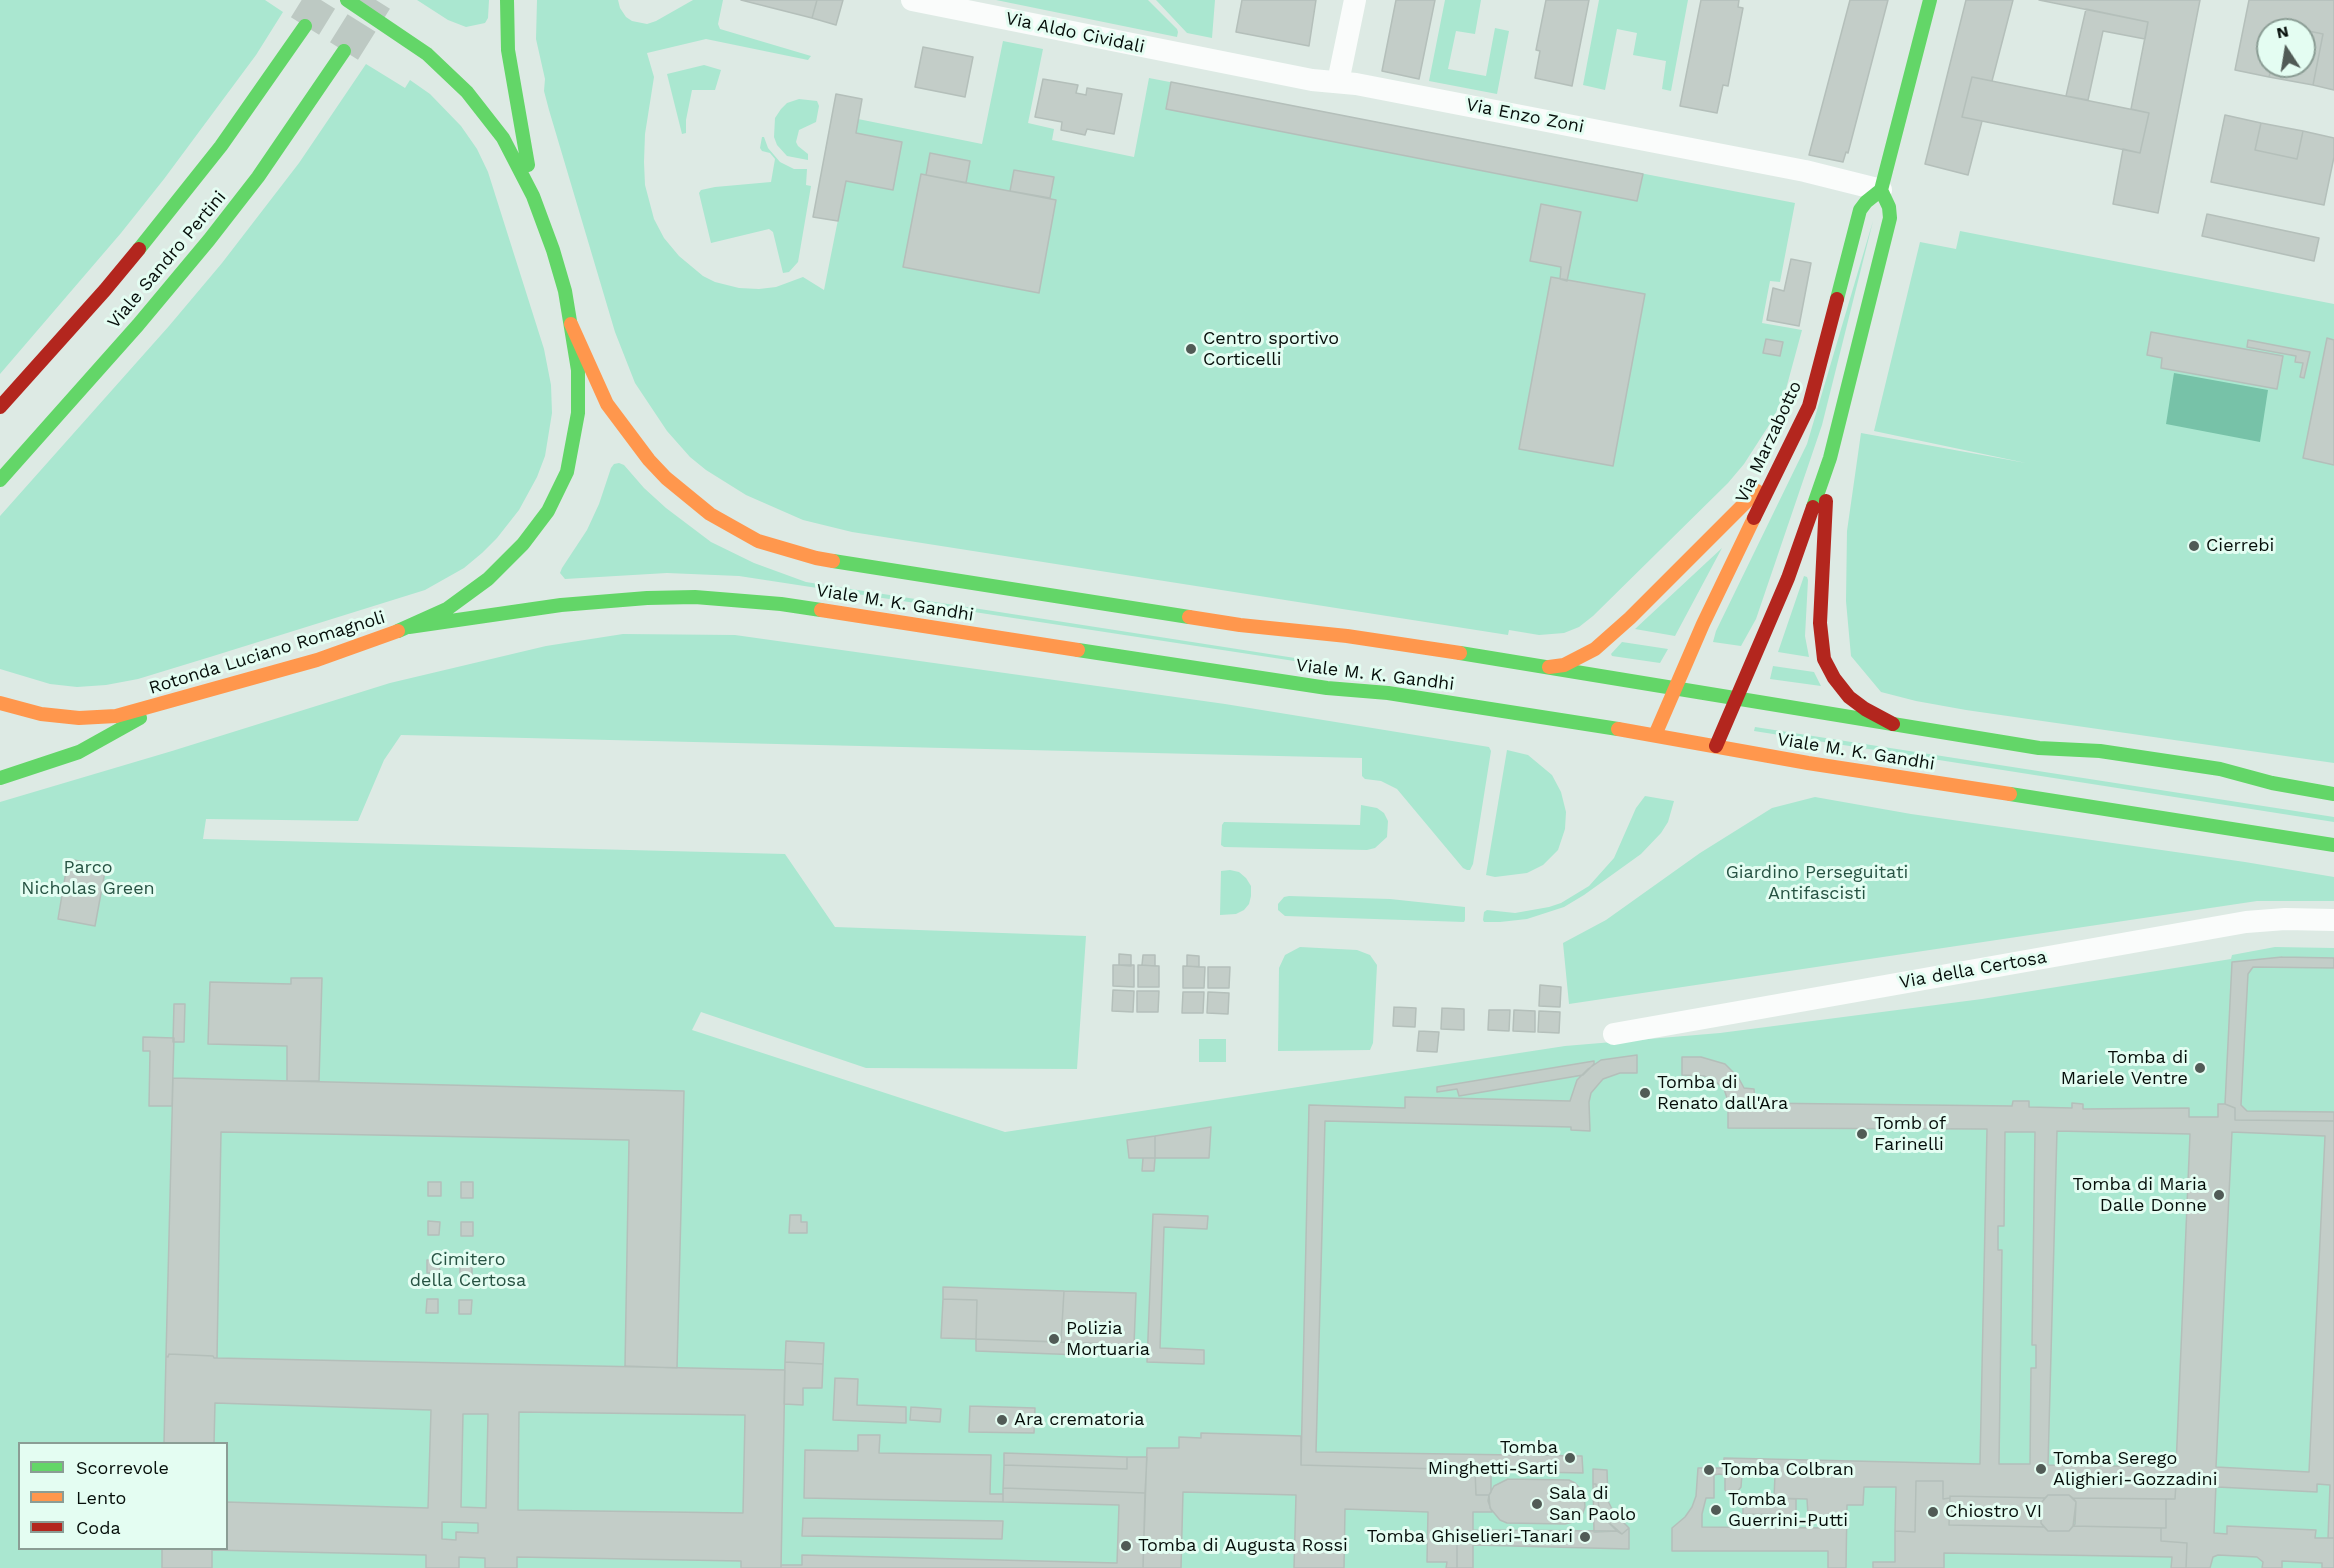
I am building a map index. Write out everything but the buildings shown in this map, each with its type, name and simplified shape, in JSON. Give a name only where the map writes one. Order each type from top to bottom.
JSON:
[{"type":"main road","name":"Rotonda Luciano Romagnoli","points":[[0,703],[41,714],[79,718],[116,716],[317,660],[409,627],[447,609],[488,579],[524,544],[548,511],[557,493],[569,462],[578,413],[578,370],[571,324],[553,250],[533,196],[503,138],[467,92],[427,54],[347,0]]},
{"type":"main road","points":[[507,0],[508,50],[533,196]]},
{"type":"main road","points":[[1716,746],[1788,578],[1830,458],[1890,218],[1889,207],[1881,190],[1930,0]]},
{"type":"main road","name":"Viale Sandro Pertini","points":[[0,407],[105,290],[182,195],[221,146],[305,26]]},
{"type":"main road","name":"Viale Sandro Pertini","points":[[0,480],[138,325],[209,240],[264,168],[345,51]]},
{"type":"main road","name":"Via Marzabotto","points":[[1655,735],[1733,559],[1799,429],[1815,387],[1860,210],[1881,190]]},
{"type":"main road","name":"Viale M. K. Gandhi","points":[[571,324],[607,404],[649,460],[666,478],[710,514],[758,541],[816,558],[1240,625],[1347,636],[1548,666],[2039,748],[2100,751],[2220,769],[2283,786],[2334,794]]},
{"type":"main road","points":[[1830,458],[1825,509],[1820,623],[1824,659],[1834,678],[1849,697],[1865,709],[1894,724]]},
{"type":"main road","points":[[1548,666],[1564,665],[1580,658],[1613,634],[1779,469]]},
{"type":"main road","name":"Viale M. K. Gandhi","points":[[409,627],[601,601],[686,597],[781,604],[1328,688],[1388,693],[1655,735],[1808,764],[2334,845]]},
{"type":"main road","points":[[0,778],[79,752],[168,703]]},
{"type":"street","name":"Via Aldo Cividali","points":[[912,0],[1166,52]]},
{"type":"street","points":[[1338,82],[1355,0]]},
{"type":"street","name":"Via Enzo Zoni","points":[[1166,52],[1312,80],[1423,96],[1794,169],[1881,190]]},
{"type":"street","name":"Via della Certosa","points":[[1614,1034],[2246,922],[2285,919],[2334,920]]},
{"type":"green space","points":[[0,0],[265,0],[283,12],[256,55],[164,179],[121,233],[0,374]]},
{"type":"green space","points":[[417,0],[489,0],[488,18],[485,23],[466,27],[448,20]]},
{"type":"green space","name":"Centro sportivo Corticelli","points":[[537,0],[618,0],[626,17],[632,21],[647,24],[693,0],[723,0],[718,24],[720,29],[811,56],[808,60],[706,39],[647,53],[654,77],[645,134],[644,162],[645,185],[654,219],[664,238],[679,256],[703,276],[715,282],[739,288],[759,289],[776,287],[803,277],[824,290],[858,119],[982,144],[1003,41],[1043,49],[1028,123],[1054,129],[1052,140],[1134,157],[1149,78],[1795,203],[1780,282],[1770,281],[1762,323],[1802,330],[1786,389],[1773,419],[1744,464],[1728,483],[1593,616],[1579,627],[1564,633],[1539,635],[1509,630],[1508,635],[852,532],[803,520],[746,495],[690,457],[667,431],[635,383],[615,332],[544,91],[545,79],[536,39]]},
{"type":"green space","points":[[996,0],[1148,0],[1178,32],[1177,37]]},
{"type":"green space","points":[[1156,0],[1215,0],[1212,38],[1187,33]]},
{"type":"green space","points":[[1445,0],[1481,0],[1475,34],[1456,31],[1448,69],[1486,76],[1495,28],[1509,31],[1497,94],[1429,81]]},
{"type":"green space","points":[[1599,0],[1688,0],[1671,91],[1662,89],[1666,61],[1633,55],[1637,33],[1617,29],[1605,90],[1583,85]]},
{"type":"green space","points":[[366,64],[405,88],[410,80],[430,94],[461,126],[477,149],[488,172],[544,349],[551,385],[552,413],[545,456],[537,477],[519,510],[482,553],[464,568],[425,590],[210,657],[138,679],[77,687],[50,684],[0,669],[0,516],[222,263],[299,163]]},
{"type":"green space","points":[[704,65],[721,70],[715,90],[692,90],[686,133],[682,134],[667,74]]},
{"type":"green space","points":[[799,99],[817,101],[819,106],[816,122],[799,130],[796,142],[808,154],[808,160],[787,156],[777,145],[774,137],[775,118],[787,103]]},
{"type":"green space","points":[[762,137],[780,162],[794,169],[807,169],[806,185],[811,186],[798,262],[789,272],[783,273],[773,232],[769,229],[711,243],[699,193],[701,190],[715,187],[771,182],[775,159],[770,153],[760,148]]},
{"type":"green space","points":[[1873,221],[1822,425],[1756,619],[1741,646],[1713,642],[1716,631],[1807,444]]},
{"type":"green space","name":"Cierrebi","points":[[1960,231],[2334,304],[2334,763],[1916,701],[1881,692],[1851,656],[1846,601],[1847,531],[1861,433],[2026,463],[1874,431],[1920,242],[1956,249]]},
{"type":"green space","points":[[614,464],[624,465],[666,508],[711,542],[754,563],[806,582],[1340,665],[1340,668],[739,576],[667,573],[565,579],[560,573],[562,568],[587,530],[599,504],[611,468]]},
{"type":"green space","points":[[1722,548],[1675,636],[1635,629]]},
{"type":"green space","points":[[1804,576],[1808,580],[1805,636],[1809,657],[1778,652]]},
{"type":"green space","name":"Cimitero della Certosa","points":[[623,634],[735,635],[1225,704],[1489,747],[1491,751],[1473,864],[1470,870],[1463,868],[1397,789],[1381,781],[1365,779],[1362,776],[1362,758],[401,735],[384,760],[358,821],[206,819],[203,839],[785,854],[835,927],[1086,936],[1077,1069],[866,1068],[701,1012],[692,1030],[1005,1132],[1565,1046],[1720,1033],[1982,999],[2231,959],[2232,955],[2275,947],[2334,948],[2334,1568],[0,1568],[0,802],[390,683],[546,646]]},
{"type":"green space","points":[[1622,642],[1668,649],[1660,663],[1612,656],[1611,654]]},
{"type":"green space","points":[[1773,666],[1814,672],[1821,686],[1770,679]]},
{"type":"green space","points":[[1755,727],[2334,817],[2334,822],[1754,731]]},
{"type":"green space","points":[[1507,750],[1528,755],[1552,775],[1561,792],[1566,812],[1565,829],[1558,850],[1543,865],[1527,873],[1495,877],[1486,875]]},
{"type":"green space","points":[[1645,796],[1674,801],[1668,822],[1641,854],[1564,907],[1527,919],[1484,922],[1484,912],[1487,910],[1515,913],[1549,907],[1561,903],[1589,886],[1614,858],[1636,808]]},
{"type":"green space","name":"Giardino Perseguitati Antifascisti","points":[[1815,797],[1911,814],[2334,877],[2334,901],[2257,901],[1569,1004],[1563,943],[1606,920],[1700,853],[1772,808]]},
{"type":"green space","points":[[1361,805],[1377,808],[1384,813],[1388,821],[1387,837],[1375,848],[1367,850],[1224,847],[1221,845],[1224,822],[1360,825]]},
{"type":"green space","points":[[1221,871],[1239,872],[1246,878],[1251,886],[1251,896],[1244,910],[1236,914],[1220,915]]},
{"type":"green space","points":[[1284,897],[1390,899],[1465,907],[1465,920],[1464,922],[1285,916],[1278,910],[1278,904]]},
{"type":"green space","points":[[1300,947],[1357,950],[1370,955],[1377,965],[1373,1043],[1370,1050],[1278,1051],[1279,968],[1285,955]]},
{"type":"green space","points":[[1199,1039],[1226,1039],[1226,1062],[1199,1062]]},
{"type":"shaded area","points":[[2174,373],[2268,390],[2260,442],[2166,424]]},
{"type":"tunnel","points":[[305,26],[321,0]]},
{"type":"tunnel","points":[[344,51],[376,0]]},
{"type":"traffic: fast","points":[[347,0],[427,54],[467,92],[503,138],[533,196],[553,250],[565,291],[578,370],[578,413],[567,472],[548,511],[523,544],[488,579],[447,609],[398,631]]},
{"type":"traffic: fast","points":[[507,0],[508,50],[528,165]]},
{"type":"traffic: fast","points":[[1813,507],[1830,458],[1890,218],[1889,207],[1881,190],[1930,0]]},
{"type":"traffic: fast","points":[[139,249],[221,146],[305,26]]},
{"type":"traffic: fast","points":[[0,480],[138,325],[209,240],[258,177],[344,51]]},
{"type":"traffic: fast","points":[[1837,299],[1860,210],[1881,190]]},
{"type":"traffic: fast","points":[[833,561],[1189,617]]},
{"type":"traffic: fast","points":[[409,627],[561,605],[647,598],[695,597],[781,604],[821,610]]},
{"type":"traffic: fast","points":[[1078,650],[1327,688],[1388,693],[1618,729]]},
{"type":"traffic: fast","points":[[1460,653],[2039,748],[2100,751],[2220,769],[2272,783],[2334,794]]},
{"type":"traffic: fast","points":[[0,778],[79,752],[140,718]]},
{"type":"traffic: fast","points":[[2010,794],[2334,845]]},
{"type":"traffic: slow","points":[[571,324],[607,404],[649,460],[666,478],[710,514],[758,541],[833,561]]},
{"type":"traffic: slow","points":[[1549,667],[1564,665],[1595,649],[1630,618],[1757,491]]},
{"type":"traffic: slow","points":[[1655,735],[1703,624],[1754,518]]},
{"type":"traffic: slow","points":[[821,610],[1078,650]]},
{"type":"traffic: slow","points":[[1189,617],[1240,625],[1347,636],[1460,653]]},
{"type":"traffic: slow","points":[[0,703],[41,714],[79,718],[116,716],[317,660],[398,631]]},
{"type":"traffic: slow","points":[[1618,729],[1808,763],[2010,794]]},
{"type":"traffic: jam","points":[[0,407],[139,249]]},
{"type":"traffic: jam","points":[[1754,518],[1809,406],[1837,299]]},
{"type":"traffic: jam","points":[[1826,501],[1820,623],[1824,659],[1834,678],[1849,697],[1865,709],[1893,724]]},
{"type":"traffic: jam","points":[[1716,746],[1788,578],[1813,507]]},
{"type":"place","name":"Centro sportivo Corticelli","points":[[1191,349]]},
{"type":"place","name":"Cierrebi","points":[[2194,546]]},
{"type":"place","name":"Tomba di Mariele Ventre","points":[[2200,1068]]},
{"type":"place","name":"Tomba di Renato dall'Ara","points":[[1645,1093]]},
{"type":"place","name":"Tomb of Farinelli","points":[[1862,1134]]},
{"type":"place","name":"Tomba di Maria Dalle Donne","points":[[2219,1195]]},
{"type":"place","name":"Polizia Mortuaria","points":[[1054,1339]]},
{"type":"place","name":"Ara crematoria","points":[[1002,1420]]},
{"type":"place","name":"Tomba Minghetti-Sarti","points":[[1570,1458]]},
{"type":"place","name":"Tomba Serego Alighieri-Gozzadini","points":[[2041,1469]]},
{"type":"place","name":"Tomba Colbran","points":[[1709,1470]]},
{"type":"place","name":"Sala di San Paolo","points":[[1537,1504]]},
{"type":"place","name":"Tomba Guerrini-Putti","points":[[1716,1510]]},
{"type":"place","name":"Chiostro VI","points":[[1933,1512]]},
{"type":"place","name":"Tomba Ghiselieri-Tanari","points":[[1585,1537]]},
{"type":"place","name":"Tomba di Augusta Rossi","points":[[1126,1546]]},
{"type":"park label","name":"Parco Nicholas Green","points":[[88,878]]}]
